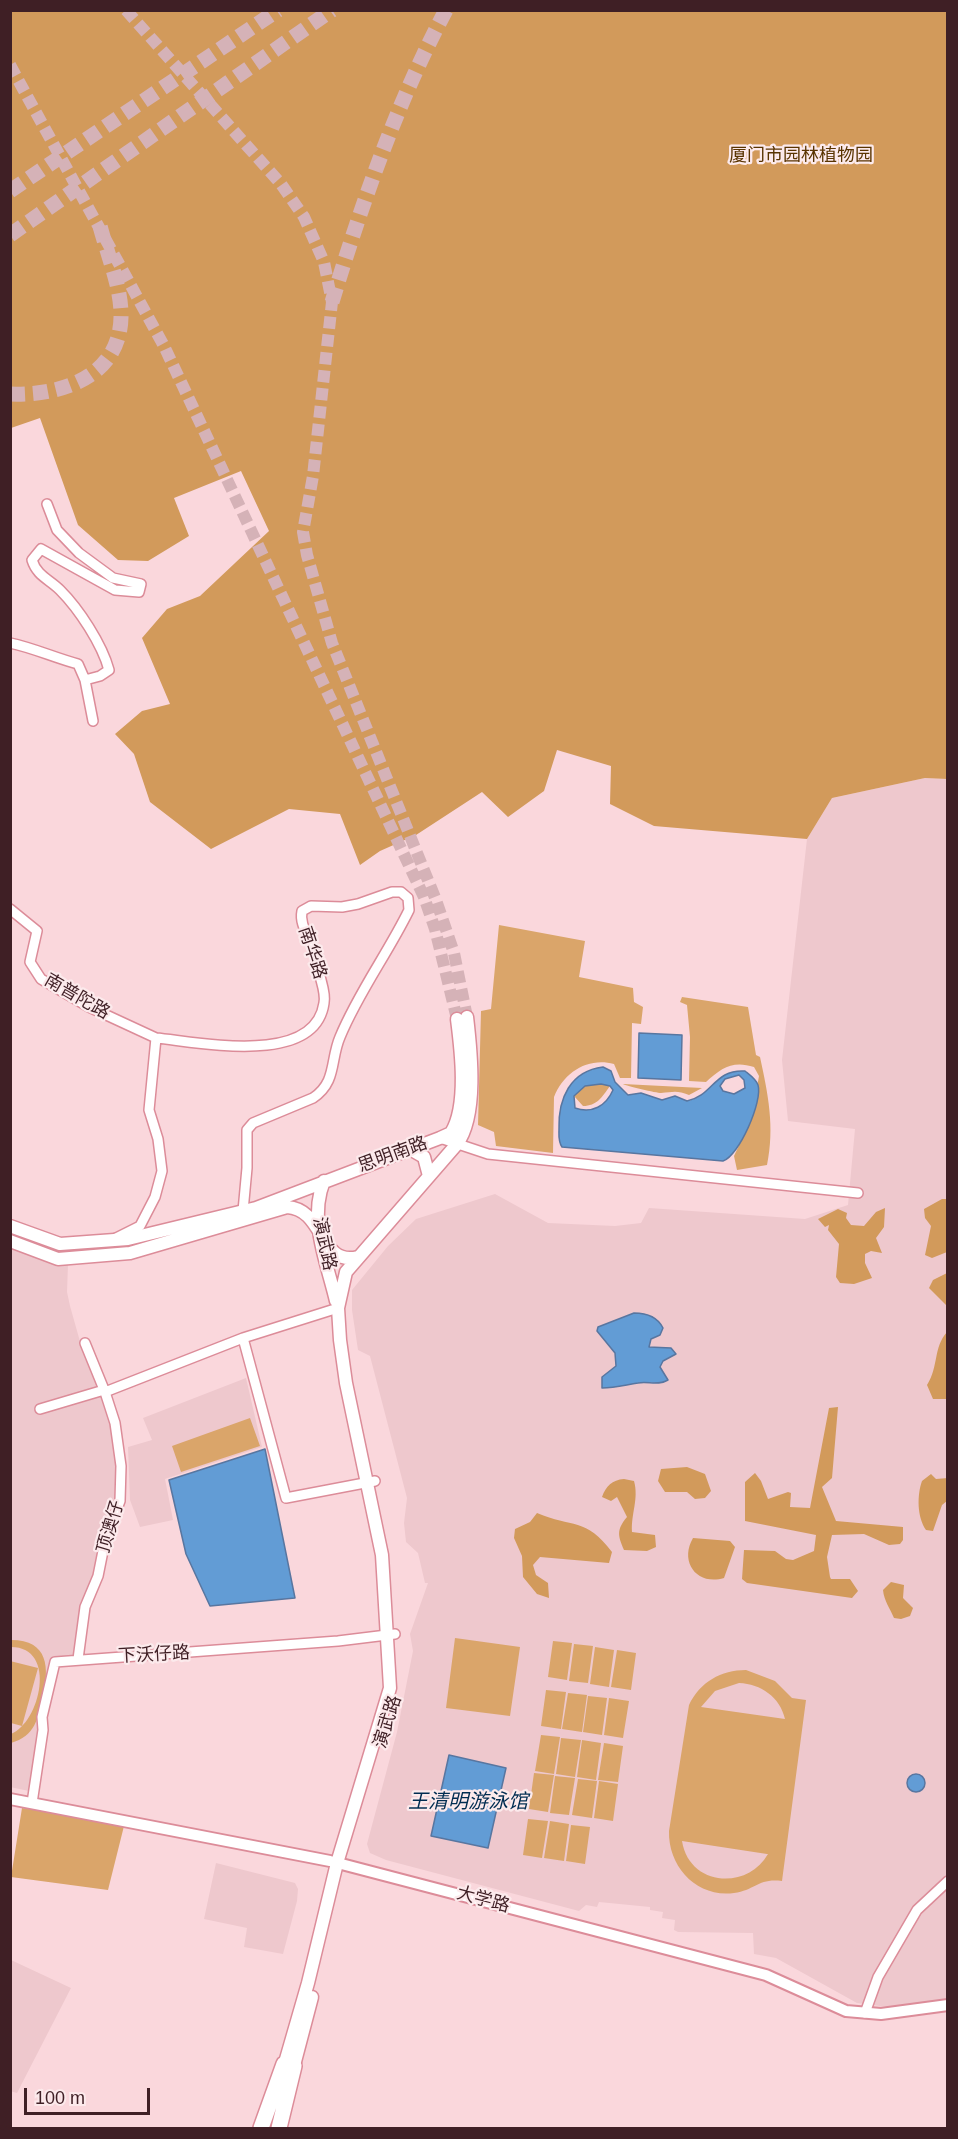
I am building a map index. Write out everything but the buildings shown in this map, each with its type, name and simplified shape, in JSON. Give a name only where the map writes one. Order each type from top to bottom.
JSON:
[{"type":"highway","points":[[261,2128],[289,2065]]},
{"type":"highway","points":[[278,2128],[289,2065]]},
{"type":"main road","points":[[338,1308],[346,1272],[457,1144],[466,1129],[471,1070],[462,1018],[460,1112],[451,1133],[440,1138]]},
{"type":"main road","name":"思明南路","points":[[10,1226],[60,1244],[128,1239],[243,1211],[440,1138]]},
{"type":"main road","points":[[410,1149],[424,1157],[429,1176]]},
{"type":"main road","name":"演武路","points":[[269,2128],[289,2065],[308,1983],[341,1864],[398,1689],[391,1634],[390,1554],[371,1482],[338,1308],[320,1233],[317,1204],[324,1181]]},
{"type":"main road","points":[[10,1242],[58,1259],[130,1253],[287,1207],[304,1211],[334,1253],[343,1258],[358,1257]]},
{"type":"street","points":[[47,504],[57,530],[79,554],[113,578],[141,584],[138,592],[115,590],[50,553],[41,549],[35,553],[32,560],[35,568],[44,579],[60,589],[96,639],[106,661],[109,670],[100,676],[85,680]]},
{"type":"street","points":[[10,643],[39,650],[51,657],[78,664],[85,680],[93,721]]},
{"type":"street","name":"南华路","points":[[156,1038],[255,1046],[293,1041],[311,1027],[324,1004],[315,951],[302,925],[302,911],[311,906],[342,907],[358,904],[392,892],[402,892],[408,898],[408,910],[396,936],[339,1038],[331,1079],[322,1092],[253,1123],[247,1130],[247,1168],[243,1211]]},
{"type":"street","name":"南普陀路","points":[[10,909],[37,931],[30,962],[42,979],[89,1007],[156,1038]]},
{"type":"street","points":[[111,1241],[140,1226],[155,1197],[162,1171],[158,1139],[149,1110],[156,1038]]},
{"type":"street","name":"思明南路","points":[[440,1138],[488,1154],[858,1193]]},
{"type":"street","points":[[40,1409],[104,1391],[243,1338],[338,1308]]},
{"type":"street","points":[[243,1338],[286,1498],[371,1482]]},
{"type":"street","name":"顶澳仔","points":[[78,1659],[85,1607],[98,1576],[105,1540],[120,1501],[121,1466],[115,1423],[85,1343]]},
{"type":"street","name":"下沃仔路","points":[[32,1803],[43,1730],[42,1717],[55,1662],[202,1652],[391,1634]]},
{"type":"street","name":"大学路","points":[[10,1799],[341,1864],[766,1975],[846,2011],[881,2014],[948,2005]]},
{"type":"street","points":[[865,2013],[878,1977],[917,1910],[948,1881]]},
{"type":"shaded area","points":[[925,778],[947,779],[947,2000],[895,2008],[857,2003],[776,1958],[754,1954],[753,1933],[678,1932],[674,1930],[675,1920],[662,1918],[663,1912],[650,1910],[650,1907],[599,1902],[597,1907],[586,1905],[579,1911],[386,1860],[370,1853],[367,1844],[397,1732],[413,1651],[410,1634],[428,1583],[425,1583],[418,1553],[406,1542],[404,1523],[407,1498],[370,1356],[358,1350],[352,1310],[352,1290],[388,1246],[416,1219],[495,1194],[548,1223],[615,1226],[641,1223],[649,1208],[805,1219],[848,1205],[855,1129],[788,1121],[782,1060],[807,839],[832,798]]},
{"type":"shaded area","points":[[499,925],[585,941],[579,977],[633,988],[634,1002],[643,1007],[641,1024],[632,1023],[631,1078],[620,1078],[614,1064],[595,1063],[578,1068],[558,1088],[554,1097],[553,1153],[496,1146],[494,1132],[478,1125],[481,1011],[491,1009]]},
{"type":"shaded area","points":[[682,997],[748,1007],[756,1055],[760,1057],[770,1111],[767,1165],[737,1170],[734,1156],[751,1120],[759,1076],[754,1067],[740,1064],[722,1069],[706,1082],[689,1081],[690,1037],[687,1005],[680,1002]]},
{"type":"shaded area","points":[[601,1084],[610,1086],[599,1100],[592,1104],[583,1106],[574,1096],[585,1086]]},
{"type":"shaded area","points":[[623,1084],[702,1088],[689,1095],[678,1092],[658,1093]]},
{"type":"shaded area","points":[[10,1249],[55,1263],[68,1264],[67,1292],[70,1306],[81,1345],[95,1375],[110,1424],[116,1465],[116,1499],[102,1536],[78,1652],[73,1659],[54,1657],[40,1719],[29,1791],[10,1787]]},
{"type":"shaded area","points":[[246,1378],[262,1447],[165,1479],[173,1520],[140,1527],[130,1500],[128,1447],[152,1440],[143,1418]]},
{"type":"shaded area","points":[[250,1418],[260,1446],[181,1472],[172,1446]]},
{"type":"shaded area","points":[[455,1638],[520,1647],[510,1716],[446,1708]]},
{"type":"shaded area","points":[[11,1640],[24,1641],[39,1650],[46,1666],[46,1676],[41,1705],[34,1726],[25,1736],[11,1743],[11,1734],[30,1716],[40,1686],[35,1659],[26,1650],[11,1647]]},
{"type":"shaded area","points":[[553,1641],[572,1643],[567,1680],[548,1677]]},
{"type":"shaded area","points":[[574,1644],[593,1646],[588,1683],[569,1681]]},
{"type":"shaded area","points":[[595,1647],[614,1650],[609,1687],[590,1684]]},
{"type":"shaded area","points":[[617,1650],[636,1653],[631,1690],[611,1687]]},
{"type":"shaded area","points":[[10,1661],[38,1668],[22,1726],[11,1723]]},
{"type":"shaded area","points":[[746,1670],[775,1681],[792,1698],[806,1700],[782,1881],[767,1881],[741,1892],[721,1893],[697,1885],[679,1868],[670,1844],[669,1831],[689,1705],[699,1690],[712,1679]],"holes":[[[739,1683],[755,1686],[768,1693],[779,1704],[785,1719],[701,1707],[715,1691]],[[682,1841],[767,1854],[768,1854],[759,1866],[747,1874],[733,1878],[720,1878],[707,1875],[695,1867],[687,1856]]]},
{"type":"shaded area","points":[[546,1690],[566,1692],[561,1729],[541,1726]]},
{"type":"shaded area","points":[[568,1693],[587,1695],[582,1732],[562,1729]]},
{"type":"shaded area","points":[[588,1696],[607,1698],[602,1735],[583,1732]]},
{"type":"shaded area","points":[[609,1698],[629,1701],[623,1738],[604,1735]]},
{"type":"shaded area","points":[[541,1735],[560,1737],[554,1774],[535,1771]]},
{"type":"shaded area","points":[[561,1738],[581,1740],[575,1777],[556,1774]]},
{"type":"shaded area","points":[[582,1740],[601,1743],[596,1780],[577,1777]]},
{"type":"shaded area","points":[[604,1743],[623,1746],[618,1782],[598,1780]]},
{"type":"shaded area","points":[[534,1773],[554,1775],[548,1812],[529,1809]]},
{"type":"shaded area","points":[[555,1776],[575,1778],[569,1815],[550,1813]]},
{"type":"shaded area","points":[[578,1779],[597,1781],[592,1818],[572,1815]]},
{"type":"shaded area","points":[[599,1781],[618,1784],[613,1821],[594,1818]]},
{"type":"shaded area","points":[[22,1808],[125,1822],[108,1890],[11,1877]]},
{"type":"shaded area","points":[[528,1819],[548,1821],[542,1858],[523,1855]]},
{"type":"shaded area","points":[[550,1821],[569,1824],[564,1861],[544,1858]]},
{"type":"shaded area","points":[[571,1825],[590,1827],[585,1864],[566,1861]]},
{"type":"shaded area","points":[[216,1863],[295,1883],[298,1889],[297,1901],[283,1954],[244,1947],[247,1928],[204,1919]]},
{"type":"shaded area","points":[[11,1960],[71,1988],[17,2093],[10,2091]]},
{"type":"green space","name":"厦门市园林植物园","points":[[10,11],[947,11],[947,779],[925,778],[832,798],[807,839],[654,826],[610,804],[611,766],[557,750],[544,791],[508,817],[482,792],[416,835],[380,851],[360,865],[340,814],[289,809],[211,849],[150,802],[134,754],[115,734],[142,711],[170,704],[142,638],[167,609],[200,596],[269,531],[241,471],[174,498],[189,536],[148,561],[118,560],[78,525],[40,418],[11,428]]},
{"type":"green space","points":[[942,1199],[947,1199],[947,1252],[932,1258],[925,1255],[931,1226],[925,1218],[924,1209]]},
{"type":"green space","points":[[885,1208],[884,1227],[876,1238],[882,1253],[871,1251],[865,1254],[865,1263],[872,1278],[854,1284],[840,1283],[836,1277],[839,1244],[828,1230],[829,1225],[825,1227],[818,1219],[838,1209],[847,1213],[846,1218],[851,1225],[864,1226],[876,1212]]},
{"type":"green space","points":[[947,1273],[947,1306],[929,1288],[933,1280]]},
{"type":"green space","points":[[947,1332],[947,1399],[933,1399],[927,1385],[940,1344]]},
{"type":"green space","points":[[838,1407],[832,1478],[822,1487],[836,1521],[903,1527],[903,1540],[900,1544],[889,1545],[864,1534],[832,1535],[827,1557],[830,1577],[831,1579],[850,1579],[858,1591],[852,1598],[747,1583],[742,1579],[744,1550],[775,1551],[786,1559],[793,1560],[814,1551],[816,1535],[745,1521],[745,1482],[755,1473],[768,1499],[788,1492],[791,1493],[790,1507],[810,1508],[829,1408]]},
{"type":"green space","points":[[687,1467],[705,1474],[711,1491],[705,1498],[695,1499],[687,1492],[665,1492],[658,1481],[661,1469]]},
{"type":"green space","points":[[931,1474],[936,1479],[948,1478],[947,1501],[942,1505],[933,1531],[926,1530],[923,1525],[919,1506],[922,1481]]},
{"type":"green space","points":[[624,1479],[634,1481],[632,1532],[655,1535],[656,1547],[647,1551],[624,1550],[619,1533],[627,1517],[617,1497],[611,1501],[602,1497],[610,1484]]},
{"type":"green space","points":[[537,1513],[578,1525],[594,1533],[612,1552],[609,1563],[540,1557],[533,1565],[536,1575],[548,1583],[549,1598],[537,1594],[523,1577],[522,1556],[514,1538],[515,1529],[530,1522]]},
{"type":"green space","points":[[693,1538],[730,1541],[735,1547],[724,1578],[714,1580],[706,1578],[693,1570],[688,1556]]},
{"type":"green space","points":[[891,1582],[904,1585],[903,1598],[913,1608],[910,1616],[901,1619],[894,1618],[883,1590]]},
{"type":"water","points":[[639,1033],[682,1035],[681,1080],[638,1078]]},
{"type":"water","points":[[603,1067],[611,1071],[615,1082],[628,1095],[641,1093],[662,1100],[675,1096],[687,1101],[696,1098],[727,1074],[745,1071],[758,1085],[759,1093],[753,1115],[742,1139],[736,1149],[723,1161],[562,1147],[559,1138],[559,1118],[564,1097],[574,1080]],"holes":[[[739,1075],[744,1080],[745,1088],[734,1094],[723,1091],[720,1086],[725,1079]],[[601,1084],[610,1086],[613,1090],[602,1104],[587,1110],[575,1108],[574,1096],[585,1086]]]},
{"type":"water","points":[[634,1313],[651,1316],[663,1328],[660,1335],[651,1339],[649,1347],[671,1348],[676,1354],[663,1361],[660,1367],[668,1380],[660,1383],[602,1388],[602,1377],[616,1366],[615,1353],[597,1331],[598,1327]]},
{"type":"water","points":[[265,1449],[295,1598],[210,1606],[186,1554],[169,1480]]},
{"type":"water","name":"王清明游泳馆","points":[[449,1755],[506,1768],[488,1848],[431,1836]]},
{"type":"water","points":[[912,1774],[920,1774],[925,1779],[923,1790],[912,1792],[907,1787],[907,1779]]},
{"type":"tunnel","points":[[126,10],[281,184],[304,217],[324,262],[332,302],[313,476],[303,532],[307,555],[332,643],[436,900],[454,953],[467,1017]]},
{"type":"tunnel","points":[[10,191],[278,10]]},
{"type":"tunnel","points":[[10,235],[332,10]]},
{"type":"tunnel","points":[[332,302],[396,117],[446,10]]},
{"type":"tunnel","points":[[10,65],[164,346],[424,897],[435,929],[457,1019]]},
{"type":"tunnel","points":[[10,394],[30,394],[69,386],[101,366],[112,352],[119,334],[120,301],[100,226]]}]
